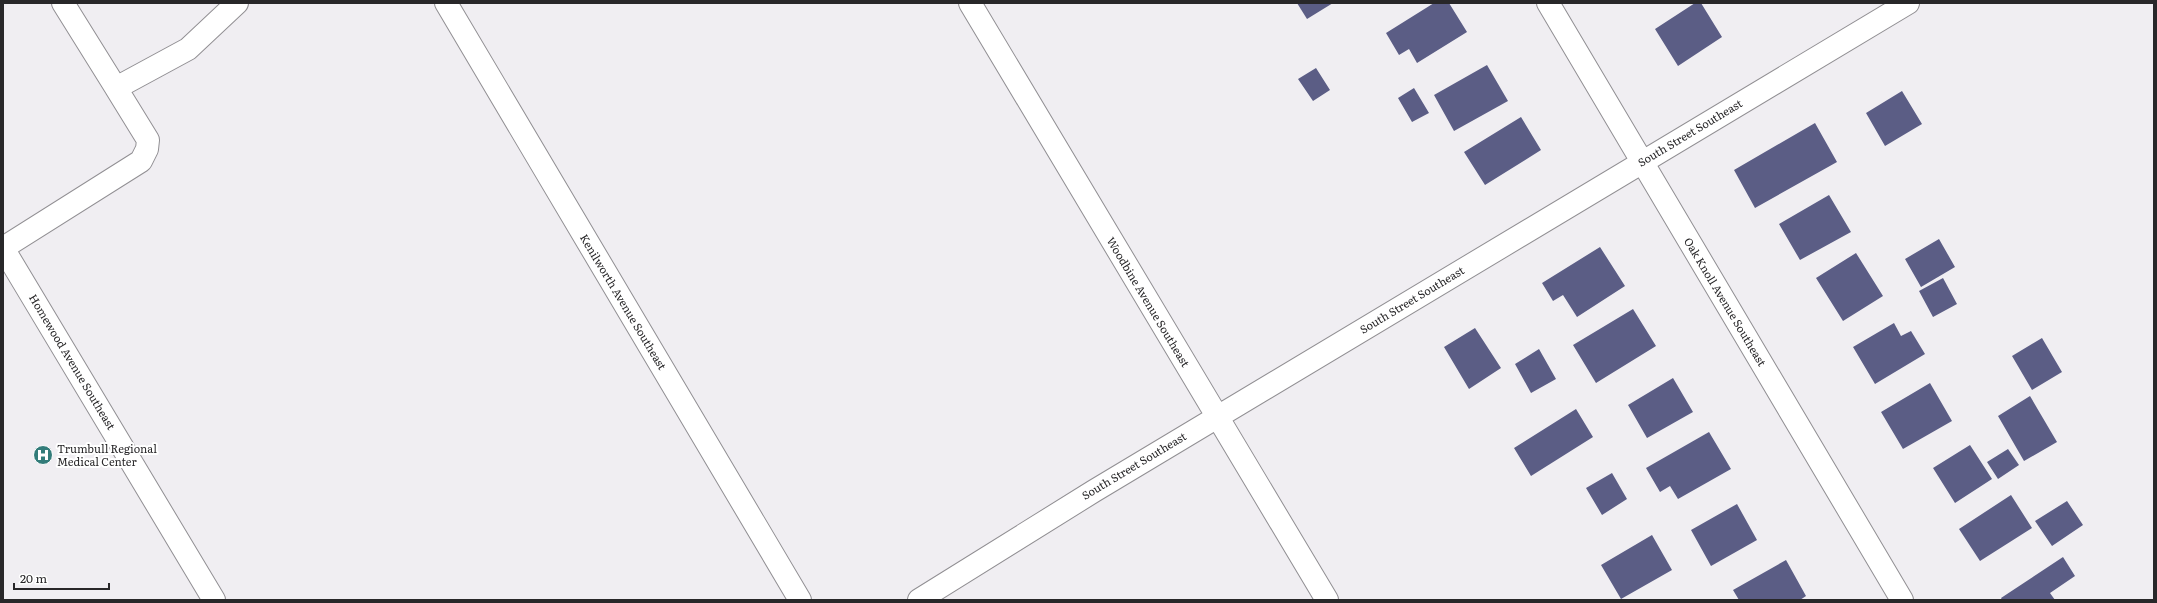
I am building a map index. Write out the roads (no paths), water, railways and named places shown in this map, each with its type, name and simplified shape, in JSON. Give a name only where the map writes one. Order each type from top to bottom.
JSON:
[{"type":"street","points":[[3,248],[140,160],[147,148],[148,140],[63,3]]},
{"type":"street","points":[[116,88],[188,49],[237,3]]},
{"type":"street","name":"Kenilworth Avenue Southeast","points":[[446,3],[800,600]]},
{"type":"street","name":"Woodbine Avenue Southeast","points":[[970,3],[1327,600]]},
{"type":"street","name":"Oak Knoll Avenue Southeast","points":[[1548,3],[1902,600]]},
{"type":"street","name":"South Street Southeast","points":[[919,600],[1217,417],[1908,3]]},
{"type":"street","name":"Homewood Avenue Southeast","points":[[3,248],[214,600]]},
{"type":"place","name":"Trumbull Regional Medical Center","points":[[43,455]]}]
